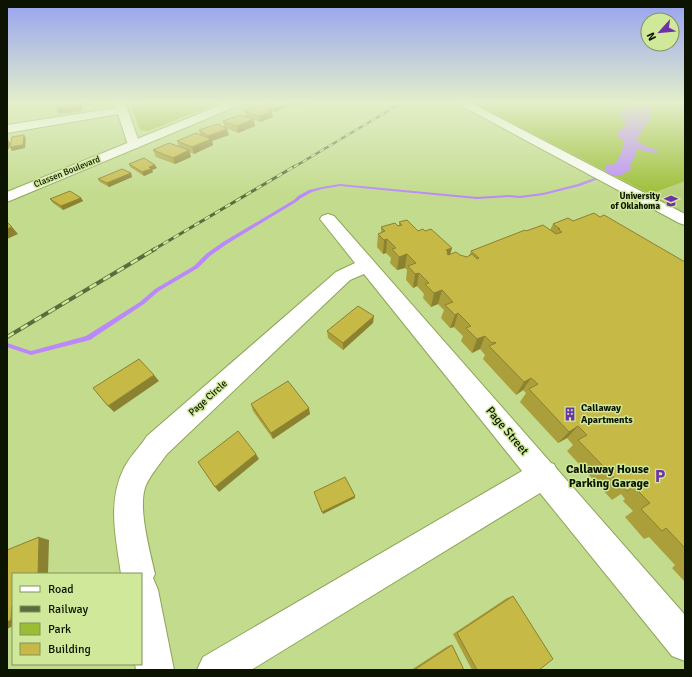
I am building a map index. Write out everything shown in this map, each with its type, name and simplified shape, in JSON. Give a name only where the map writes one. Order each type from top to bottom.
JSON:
[{"type":"street","points":[[130,134],[134,145]]},
{"type":"street","name":"Classen Boulevard","points":[[7,197],[162,134]]},
{"type":"street","points":[[520,134],[685,220]]},
{"type":"street","name":"Page Street","points":[[328,219],[685,642]]},
{"type":"street","name":"Page Circle","points":[[138,573],[130,524],[129,499],[134,479],[157,445],[343,276],[367,265]]},
{"type":"street","points":[[216,670],[544,474]]},
{"type":"street","points":[[142,596],[155,670]]},
{"type":"shaded area","points":[[617,134],[641,134],[636,139],[643,145],[659,151],[655,153],[635,149],[635,156],[630,165],[631,170],[621,176],[612,176],[606,173],[605,165],[615,164],[618,158],[622,149],[623,140],[618,137]]},
{"type":"shaded area","name":"University of Oklahoma","points":[[685,166],[685,216],[628,187]]},
{"type":"green space","points":[[532,134],[685,134],[685,181],[650,194]]},
{"type":"building","points":[[195,134],[211,139],[192,147],[177,141]]},
{"type":"building","points":[[204,134],[215,134],[208,136]]},
{"type":"building","points":[[24,135],[23,145],[10,147],[12,137]]},
{"type":"building","points":[[169,143],[189,150],[173,158],[153,150]]},
{"type":"building","points":[[144,158],[155,165],[149,167],[151,169],[142,172],[129,164]]},
{"type":"building","points":[[122,169],[131,173],[107,183],[98,179]]},
{"type":"building","points":[[70,191],[81,198],[61,206],[50,199]]},
{"type":"building","name":"Callaway Apartments","points":[[594,213],[600,217],[604,215],[685,262],[685,548],[666,528],[662,531],[641,509],[650,503],[639,492],[641,490],[636,485],[627,491],[578,440],[587,435],[578,426],[569,432],[529,389],[538,384],[531,378],[524,382],[489,346],[496,343],[492,343],[485,336],[477,339],[466,328],[471,326],[458,313],[455,315],[445,305],[453,302],[442,290],[434,293],[425,284],[429,283],[419,273],[415,274],[408,266],[416,263],[407,254],[399,257],[392,249],[396,248],[387,239],[384,240],[378,234],[385,231],[381,227],[395,223],[398,226],[402,225],[399,222],[407,220],[418,231],[423,229],[425,231],[431,229],[452,248],[446,250],[448,255],[456,252],[467,257],[472,254],[477,259],[479,258],[471,251],[525,230],[526,231],[543,225],[556,234],[562,232],[553,224],[568,218],[573,221]]},
{"type":"building","points":[[7,222],[12,227],[7,229]]},
{"type":"building","points":[[358,306],[374,316],[343,343],[327,331]]},
{"type":"building","points":[[139,359],[154,375],[108,406],[93,388]]},
{"type":"building","points":[[288,381],[309,408],[271,433],[251,404]]},
{"type":"building","points":[[238,431],[256,454],[215,487],[198,462]]},
{"type":"building","points":[[345,477],[355,496],[322,512],[314,492]]},
{"type":"building","points":[[39,537],[38,573],[12,573],[11,620],[7,622],[7,550]]},
{"type":"building","points":[[513,596],[553,659],[539,670],[477,670],[457,633]]},
{"type":"building","points":[[452,645],[464,670],[414,670]]},
{"type":"waterway","points":[[7,345],[31,353],[88,338],[142,303],[157,290],[196,267],[208,255],[225,243],[295,201],[299,197],[316,189],[340,185],[477,198],[509,196],[520,197],[543,194],[579,185],[609,174]]},
{"type":"railway","points":[[294,167],[350,134]]},
{"type":"railway","points":[[153,250],[295,166]]},
{"type":"railway","points":[[7,337],[155,249]]},
{"type":"place","name":"University of Oklahoma","points":[[671,201]]},
{"type":"place","name":"Callaway Apartments","points":[[570,414]]},
{"type":"place","name":"Callaway House Parking Garage","points":[[660,476]]}]
